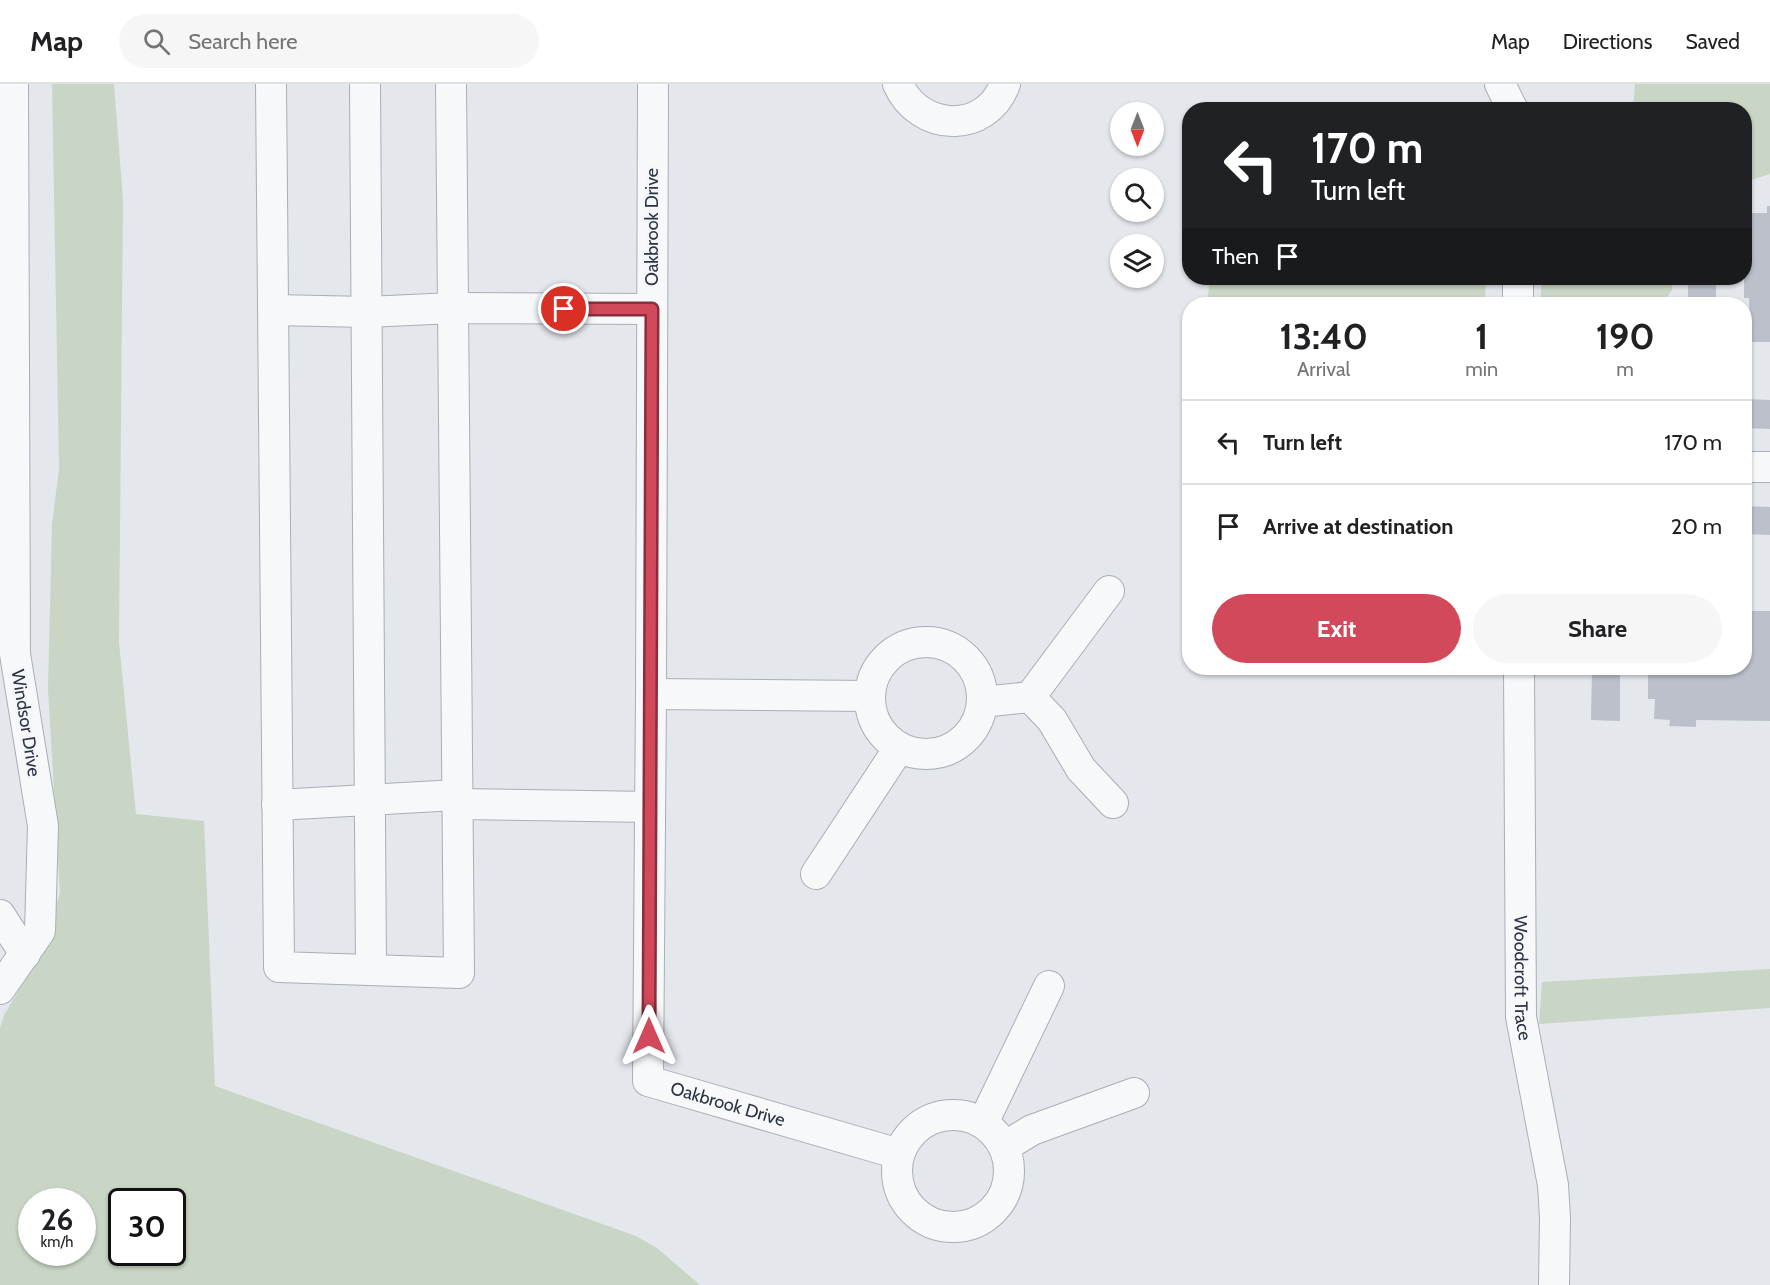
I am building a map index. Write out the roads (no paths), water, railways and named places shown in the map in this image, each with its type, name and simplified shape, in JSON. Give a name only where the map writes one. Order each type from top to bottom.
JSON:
[{"type":"street","name":"Windsor Drive","points":[[0,989],[40,931],[43,826],[15,654],[12,84]]},
{"type":"street","points":[[271,84],[279,967],[459,973],[451,84]]},
{"type":"street","points":[[365,84],[372,969]]},
{"type":"street","name":"Oakbrook Drive","points":[[653,84],[648,1081],[899,1154]]},
{"type":"street","points":[[898,84],[908,102],[922,114],[939,120],[957,122],[975,117],[990,107],[1002,93],[1005,84]]},
{"type":"street","points":[[1500,84],[1509,102]]},
{"type":"street","points":[[274,310],[367,312],[453,308],[652,309]]},
{"type":"street","points":[[1752,467],[1770,467]]},
{"type":"street","points":[[982,702],[1030,697],[1109,591]]},
{"type":"street","points":[[928,642],[946,645],[962,654],[974,668],[981,684],[982,702],[978,720],[968,736],[953,747],[936,753],[917,753],[899,748],[886,738],[871,712],[869,696],[873,678],[881,663],[895,651],[911,644],[928,642]]},
{"type":"street","name":"Woodcroft Trace","points":[[1519,675],[1521,1017],[1553,1185],[1554,1285]]},
{"type":"street","points":[[651,694],[869,696]]},
{"type":"street","points":[[1030,697],[1052,720],[1081,768],[1113,803]]},
{"type":"street","points":[[816,874],[899,748]]},
{"type":"street","points":[[277,805],[370,799],[650,807]]},
{"type":"street","points":[[0,915],[25,954]]},
{"type":"street","points":[[983,1123],[1049,986]]},
{"type":"street","points":[[1004,1147],[1032,1130],[1134,1093]]},
{"type":"street","points":[[951,1115],[968,1117],[983,1123],[1004,1147],[1009,1165],[1009,1183],[1002,1200],[990,1214],[975,1223],[957,1227],[939,1226],[922,1218],[909,1206],[900,1190],[897,1172],[899,1154],[907,1139],[919,1126],[951,1115]]}]
